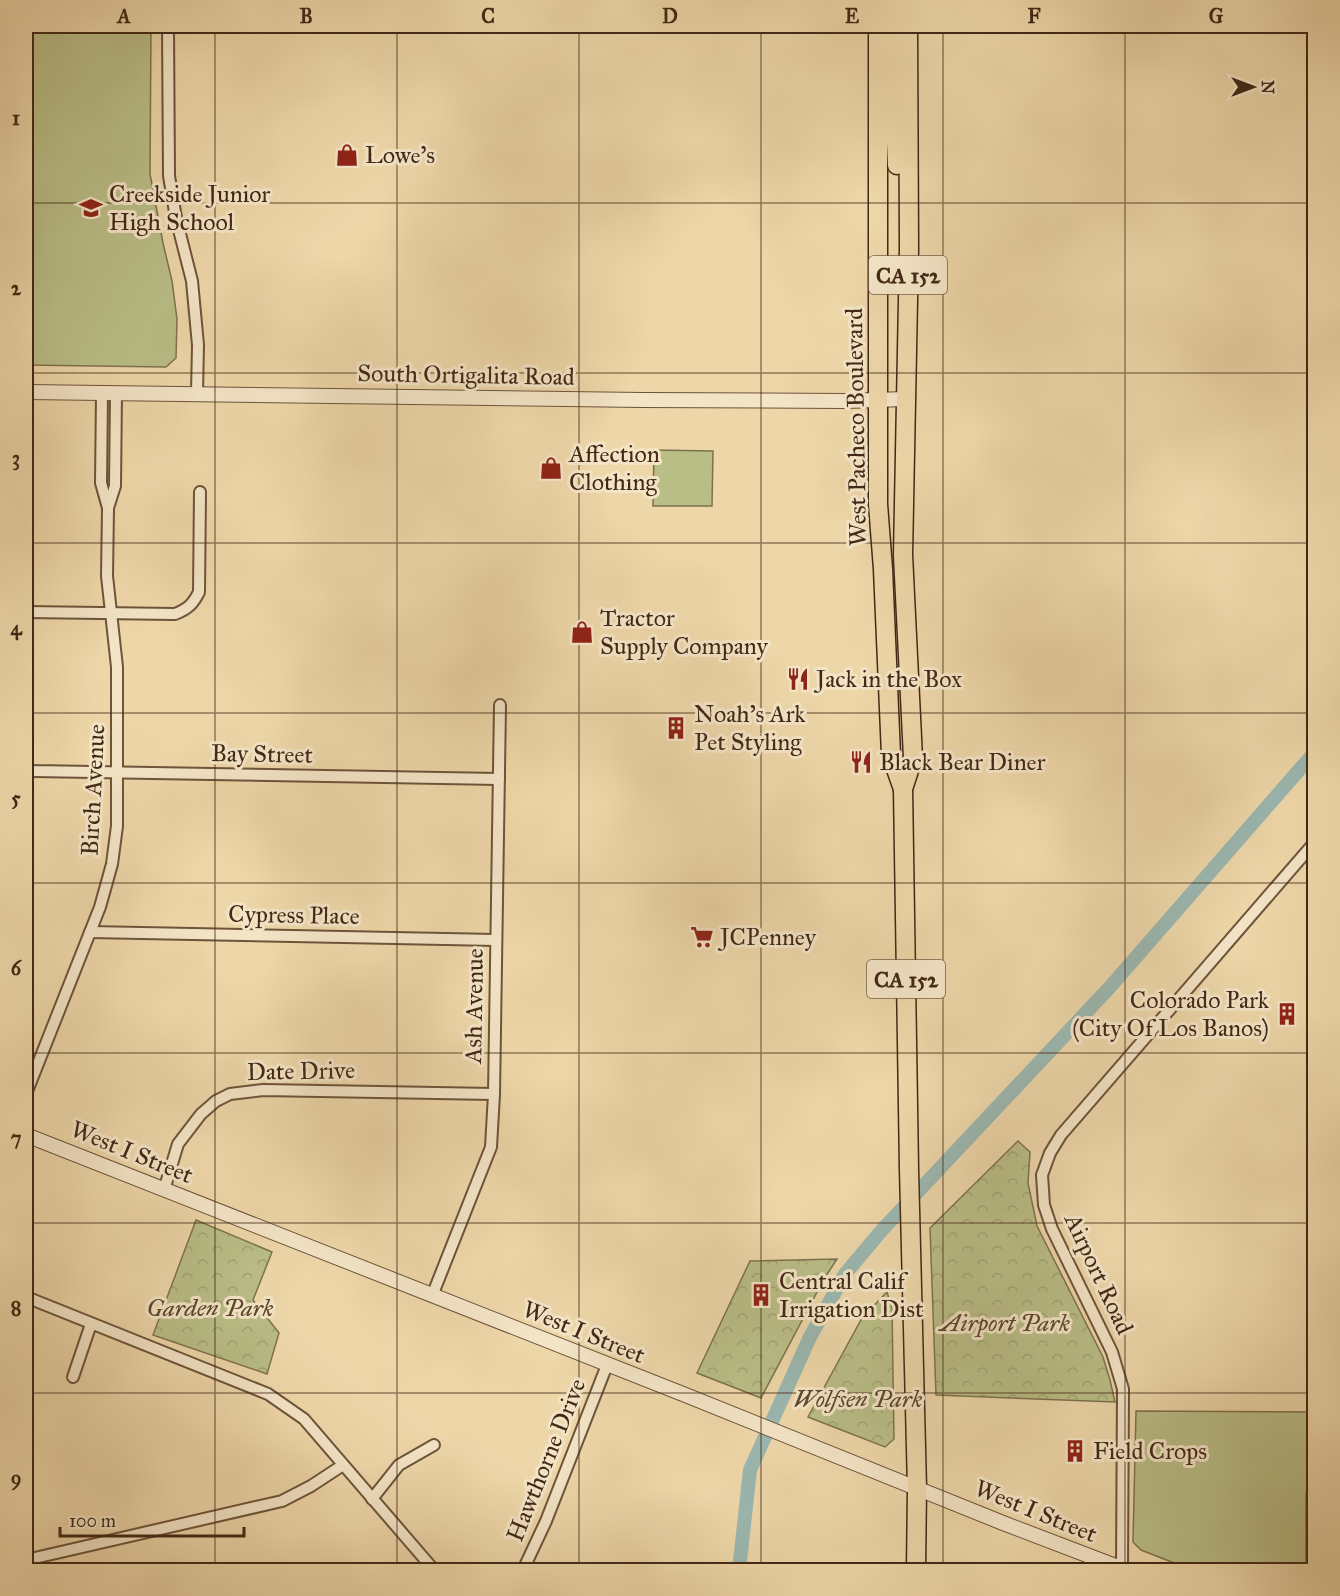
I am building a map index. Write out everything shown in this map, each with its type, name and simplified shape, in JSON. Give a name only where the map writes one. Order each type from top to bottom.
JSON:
[{"type":"highway","name":"West Pacheco Boulevard","points":[[879,26],[878,504],[891,755],[903,789],[909,1169],[918,1488],[916,1570]]},
{"type":"highway","points":[[891,26],[897,170],[908,177]]},
{"type":"highway","name":"West Pacheco Boulevard","points":[[903,789],[913,758],[903,555],[909,249],[908,26]]},
{"type":"street","points":[[168,26],[170,176],[176,218],[192,281],[198,345],[197,393]]},
{"type":"street","name":"South Ortigalita Road","points":[[26,392],[654,400],[905,399]]},
{"type":"street","name":"Birch Avenue","points":[[26,1094],[103,896],[112,864],[117,826],[117,667],[107,576],[108,508],[101,483],[102,393]]},
{"type":"street","name":"Birch Avenue","points":[[108,508],[115,486],[116,393]]},
{"type":"street","points":[[26,612],[175,614],[186,610],[194,602],[199,592],[200,492]]},
{"type":"street","name":"Ash Avenue","points":[[432,1296],[491,1147],[494,1094],[500,705]]},
{"type":"street","name":"Bay Street","points":[[26,769],[34,771],[499,779]]},
{"type":"street","name":"Airport Road","points":[[1124,1570],[1123,1389],[1112,1352],[1052,1229],[1044,1205],[1042,1175],[1050,1153],[1061,1135],[1314,843]]},
{"type":"street","name":"Cypress Place","points":[[90,932],[496,940]]},
{"type":"street","name":"Date Drive","points":[[164,1190],[178,1144],[201,1114],[216,1101],[230,1094],[263,1090],[494,1094]]},
{"type":"street","name":"West I Street","points":[[26,1135],[1124,1570]]},
{"type":"street","points":[[26,1297],[268,1394],[304,1419],[434,1570]]},
{"type":"street","points":[[73,1377],[91,1324]]},
{"type":"street","name":"Hawthorne Drive","points":[[521,1570],[546,1521],[607,1365]]},
{"type":"street","points":[[372,1499],[399,1465],[434,1445]]},
{"type":"street","points":[[26,1560],[282,1501],[311,1486],[343,1465]]},
{"type":"green space","name":"Creekside Junior High School","points":[[26,26],[151,26],[150,174],[172,281],[177,319],[176,358],[166,367],[26,365]]},
{"type":"green space","points":[[654,450],[713,451],[712,506],[653,506]]},
{"type":"green space","name":"Airport Park","points":[[1018,1141],[1030,1152],[1028,1183],[1037,1226],[1103,1357],[1115,1402],[936,1395],[930,1228]]},
{"type":"green space","name":"Garden Park","points":[[196,1220],[272,1252],[253,1300],[279,1333],[267,1374],[153,1335]]},
{"type":"green space","points":[[837,1259],[824,1279],[761,1398],[697,1373],[750,1261]]},
{"type":"green space","name":"Wolfsen Park","points":[[887,1292],[892,1308],[894,1439],[885,1447],[808,1417],[862,1318]]},
{"type":"green space","points":[[1136,1411],[1314,1412],[1314,1492],[1306,1493],[1306,1570],[1192,1570],[1141,1550],[1133,1542]]},
{"type":"waterway","points":[[739,1570],[750,1470],[810,1337],[845,1274],[882,1230],[1110,987],[1314,753]]},
{"type":"place","name":"Lowe's","points":[[347,155]]},
{"type":"place","name":"Creekside Junior High School","points":[[91,208]]},
{"type":"place","name":"Affection Clothing","points":[[551,468]]},
{"type":"place","name":"Tractor Supply Company","points":[[582,632]]},
{"type":"place","name":"Jack in the Box","points":[[798,679]]},
{"type":"place","name":"Noah's Ark Pet Styling","points":[[676,728]]},
{"type":"place","name":"Black Bear Diner","points":[[861,762]]},
{"type":"place","name":"JCPenney","points":[[702,937]]},
{"type":"place","name":"Colorado Park (City Of Los Banos)","points":[[1287,1014]]},
{"type":"place","name":"Central Calif Irrigation Dist","points":[[761,1295]]},
{"type":"place","name":"Field Crops","points":[[1075,1451]]}]
